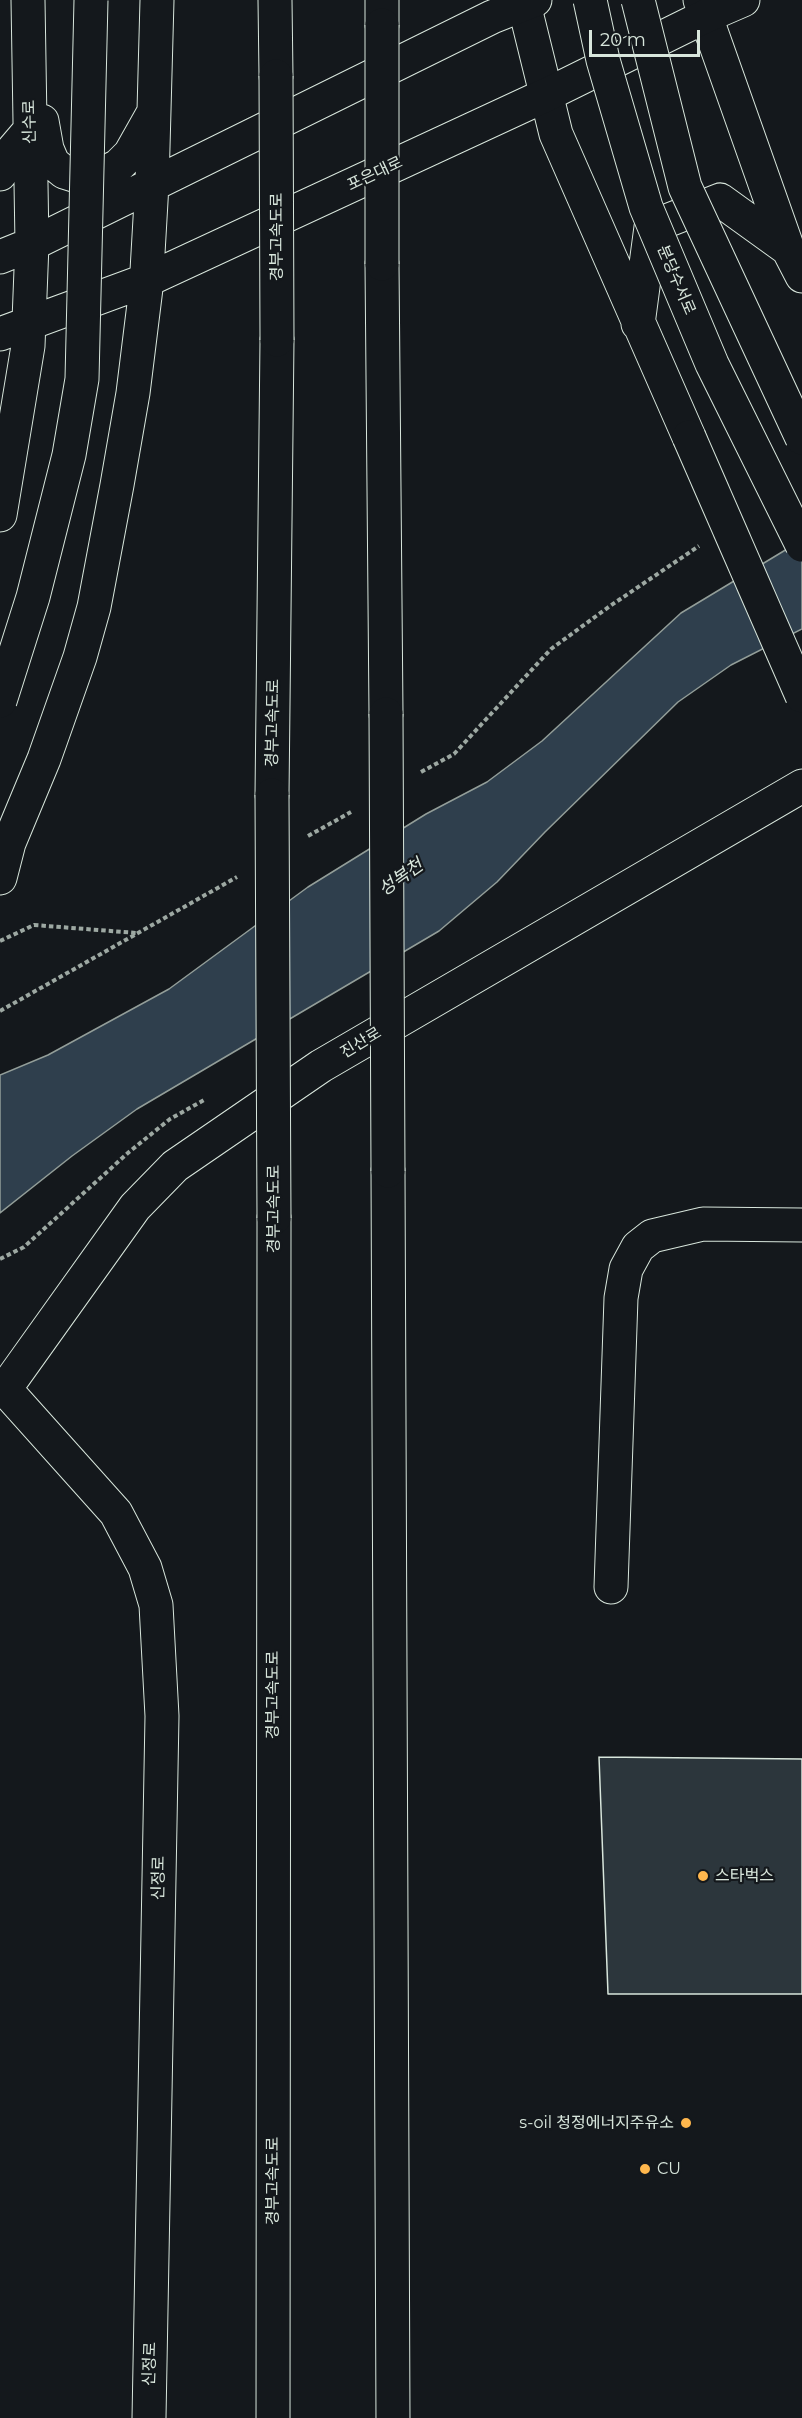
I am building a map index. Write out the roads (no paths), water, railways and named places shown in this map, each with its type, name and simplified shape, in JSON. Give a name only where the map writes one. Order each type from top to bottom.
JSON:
[{"type":"main road","name":"신수로","points":[[1,510],[28,346],[14,329],[32,244],[28,0]]},
{"type":"main road","points":[[0,701],[33,597],[69,454],[82,378],[92,0]]},
{"type":"main road","points":[[0,878],[9,843],[44,759],[80,657],[94,607],[133,393],[147,280],[157,0]]},
{"type":"main road","name":"경부고속도로","points":[[273,2418],[272,795],[277,340],[275,0]]},
{"type":"main road","name":"분당수서로","points":[[590,0],[603,60],[646,207],[711,364],[802,545]]},
{"type":"main road","points":[[638,0],[685,187],[802,438]]},
{"type":"main road","name":"포은대로","points":[[14,329],[147,280],[546,95],[703,8],[743,0]]},
{"type":"main road","points":[[0,257],[32,244],[492,17],[528,2],[556,134],[802,696]]},
{"type":"main road","points":[[703,8],[795,263]]},
{"type":"main road","points":[[382,12],[393,2418]]},
{"type":"main road","points":[[0,174],[29,115],[42,120],[47,149],[53,163],[64,172],[80,177],[98,176],[118,166],[130,154],[154,111]]},
{"type":"main road","points":[[638,325],[651,227],[720,200],[795,263]]},
{"type":"main road","name":"진산로","points":[[3,1391],[135,1207],[175,1166],[321,1066],[802,786]]},
{"type":"main road","points":[[611,1587],[621,1298],[626,1269],[638,1246],[652,1236],[703,1224],[802,1225]]},
{"type":"main road","name":"신정로","points":[[3,1391],[116,1513],[145,1568],[156,1605],[162,1716],[146,2410]]},
{"type":"water","name":"성복천","points":[[802,540],[802,629],[731,665],[678,702],[497,882],[439,931],[137,1109],[72,1156],[0,1213],[0,1075],[48,1055],[169,989],[308,887],[426,814],[487,782],[542,741],[681,613]]},
{"type":"place","name":"스타벅스","points":[[703,1876]]},
{"type":"place","name":"s-oil 청정에너지주유소","points":[[686,2123]]},
{"type":"place","name":"CU","points":[[645,2169]]}]
